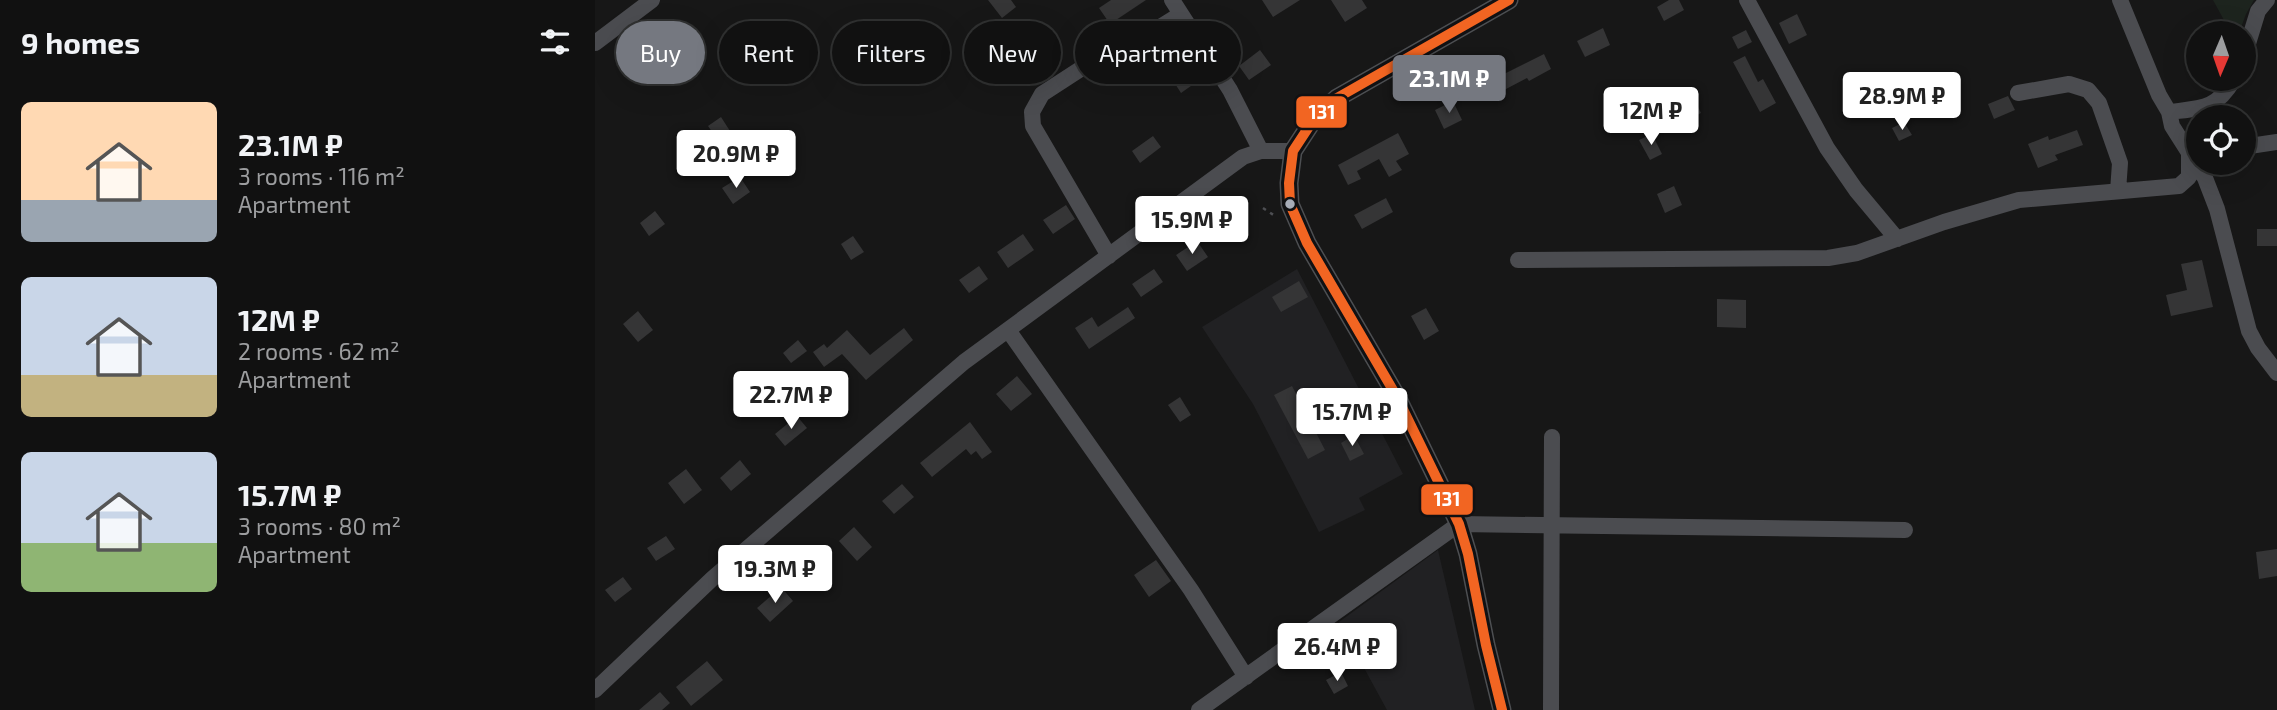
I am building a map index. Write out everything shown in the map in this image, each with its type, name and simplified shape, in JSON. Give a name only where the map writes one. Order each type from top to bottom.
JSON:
[{"type":"main road","points":[[1502,710],[1459,524],[1397,397],[1312,252],[1290,204],[1289,183],[1293,152],[1314,119],[1337,98],[1509,0]]},
{"type":"street","points":[[595,43],[652,0]]},
{"type":"street","points":[[1172,0],[1230,90],[1261,151]]},
{"type":"street","points":[[1747,0],[1827,148],[1856,190],[1897,239]]},
{"type":"street","points":[[2120,0],[2159,95],[2169,112],[2172,126],[2186,144]]},
{"type":"street","points":[[2255,21],[2258,11],[2267,0]]},
{"type":"street","points":[[1109,256],[1033,126],[1033,112],[1042,94],[1084,66],[1116,46],[1144,37],[1181,14]]},
{"type":"street","points":[[2018,93],[2069,84],[2088,90],[2099,103],[2120,163],[2118,191]]},
{"type":"street","points":[[2218,105],[2227,91]]},
{"type":"street","points":[[2169,112],[2208,106],[2224,96]]},
{"type":"street","points":[[2256,145],[2277,142]]},
{"type":"street","points":[[595,690],[713,578],[964,362],[1243,157],[1261,151],[1293,152]]},
{"type":"street","points":[[1518,260],[1828,258],[1857,254],[1983,209],[2019,200],[2179,186],[2189,175]]},
{"type":"street","points":[[2204,175],[2217,209],[2249,331],[2277,373]]},
{"type":"street","points":[[1008,330],[1191,590],[1246,677]]},
{"type":"street","points":[[1551,710],[1552,436]]},
{"type":"street","points":[[1199,710],[1459,524],[1905,530]]},
{"type":"path","points":[[1263,208],[1282,221]]},
{"type":"shaded area","points":[[2213,0],[2254,0],[2243,21],[2224,21]]},
{"type":"shaded area","points":[[1297,269],[1403,474],[1359,498],[1365,510],[1319,532],[1253,404],[1202,327]]},
{"type":"shaded area","points":[[1438,550],[1475,710],[1387,710],[1339,622]]},
{"type":"building","points":[[988,0],[1011,0],[1016,7],[1002,18]]},
{"type":"building","points":[[1111,0],[1146,0],[1114,21],[1108,21],[1099,8]]},
{"type":"building","points":[[1262,0],[1300,0],[1273,17]]},
{"type":"building","points":[[1331,0],[1362,0],[1367,8],[1345,22]]},
{"type":"building","points":[[1669,0],[1679,0],[1684,10],[1664,21],[1657,7]]},
{"type":"building","points":[[1797,14],[1807,35],[1789,44],[1779,23]]},
{"type":"building","points":[[1603,28],[1610,45],[1585,57],[1577,41]]},
{"type":"building","points":[[1746,30],[1752,42],[1738,49],[1732,37]]},
{"type":"building","points":[[1260,50],[1271,65],[1249,80],[1241,64]]},
{"type":"building","points":[[1544,54],[1551,69],[1489,98],[1482,85]]},
{"type":"building","points":[[1745,56],[1758,82],[1763,79],[1776,103],[1760,112],[1733,62]]},
{"type":"building","points":[[1175,84],[1194,84],[1181,93]]},
{"type":"building","points":[[2008,96],[2015,110],[1994,119],[1988,104]]},
{"type":"building","points":[[1693,97],[1701,113],[1689,119],[1681,103]]},
{"type":"building","points":[[1453,101],[1462,120],[1444,129],[1435,110]]},
{"type":"building","points":[[721,117],[730,131],[717,139],[708,126]]},
{"type":"building","points":[[1904,122],[1912,135],[1899,141],[1892,128]]},
{"type":"building","points":[[2077,130],[2083,145],[2055,155],[2058,160],[2038,168],[2028,144],[2048,136],[2049,140]]},
{"type":"building","points":[[1398,133],[1409,154],[1396,161],[1402,170],[1389,177],[1379,159],[1357,171],[1361,179],[1348,185],[1338,165]]},
{"type":"building","points":[[1652,134],[1662,154],[1650,160],[1639,140]]},
{"type":"building","points":[[1153,136],[1161,147],[1140,163],[1132,151]]},
{"type":"building","points":[[740,177],[750,192],[733,204],[722,188]]},
{"type":"building","points":[[1674,186],[1682,205],[1665,213],[1657,194]]},
{"type":"building","points":[[1386,198],[1393,212],[1362,229],[1354,215]]},
{"type":"building","points":[[1066,205],[1075,219],[1053,234],[1043,220]]},
{"type":"building","points":[[655,211],[665,224],[649,236],[640,223]]},
{"type":"building","points":[[2257,229],[2277,229],[2277,246],[2257,246]]},
{"type":"building","points":[[1023,234],[1034,250],[1008,268],[997,252]]},
{"type":"building","points":[[853,236],[864,252],[851,260],[841,244]]},
{"type":"building","points":[[1197,241],[1208,257],[1187,271],[1176,255]]},
{"type":"building","points":[[2202,260],[2213,307],[2171,316],[2166,295],[2187,290],[2181,264]]},
{"type":"building","points":[[979,266],[988,279],[969,293],[959,280]]},
{"type":"building","points":[[1154,269],[1163,282],[1141,297],[1132,284]]},
{"type":"building","points":[[1299,281],[1308,297],[1281,312],[1272,297]]},
{"type":"building","points":[[1717,299],[1746,300],[1746,328],[1717,327]]},
{"type":"building","points":[[1128,307],[1135,318],[1089,349],[1075,328],[1092,317],[1098,327]]},
{"type":"building","points":[[1426,308],[1439,331],[1424,340],[1411,316]]},
{"type":"building","points":[[638,311],[653,330],[638,342],[623,324]]},
{"type":"building","points":[[904,328],[913,340],[866,380],[842,354],[824,367],[813,352],[824,344],[827,348],[847,330],[870,355]]},
{"type":"building","points":[[798,340],[807,351],[791,363],[783,353]]},
{"type":"building","points":[[1017,376],[1032,394],[1011,411],[996,394]]},
{"type":"building","points":[[1292,386],[1325,450],[1308,459],[1274,395]]},
{"type":"building","points":[[1180,397],[1191,415],[1180,422],[1168,405]]},
{"type":"building","points":[[797,416],[807,428],[785,446],[775,434]]},
{"type":"building","points":[[970,422],[992,452],[982,459],[976,451],[971,455],[966,449],[932,477],[920,463]]},
{"type":"building","points":[[1354,435],[1364,454],[1350,461],[1341,443]]},
{"type":"building","points":[[740,460],[751,474],[731,491],[720,478]]},
{"type":"building","points":[[686,469],[702,490],[684,504],[668,483]]},
{"type":"building","points":[[902,484],[914,497],[894,514],[882,501]]},
{"type":"building","points":[[854,527],[872,547],[857,561],[839,541]]},
{"type":"building","points":[[666,536],[675,549],[656,561],[647,548]]},
{"type":"building","points":[[2277,549],[2277,576],[2259,579],[2256,552]]},
{"type":"building","points":[[1156,560],[1171,581],[1149,597],[1134,575]]},
{"type":"building","points":[[623,577],[632,589],[615,602],[605,590]]},
{"type":"building","points":[[781,587],[793,601],[770,622],[757,608]]},
{"type":"building","points":[[707,661],[723,680],[691,706],[676,687]]},
{"type":"building","points":[[1341,672],[1348,686],[1334,694],[1326,680]]},
{"type":"building","points":[[660,692],[670,703],[662,710],[639,710]]},
{"type":"transit line","name":"131","points":[[1502,710],[1459,524],[1397,397],[1307,243],[1290,204],[1289,183],[1293,151],[1314,119],[1337,98],[1509,0]]}]
